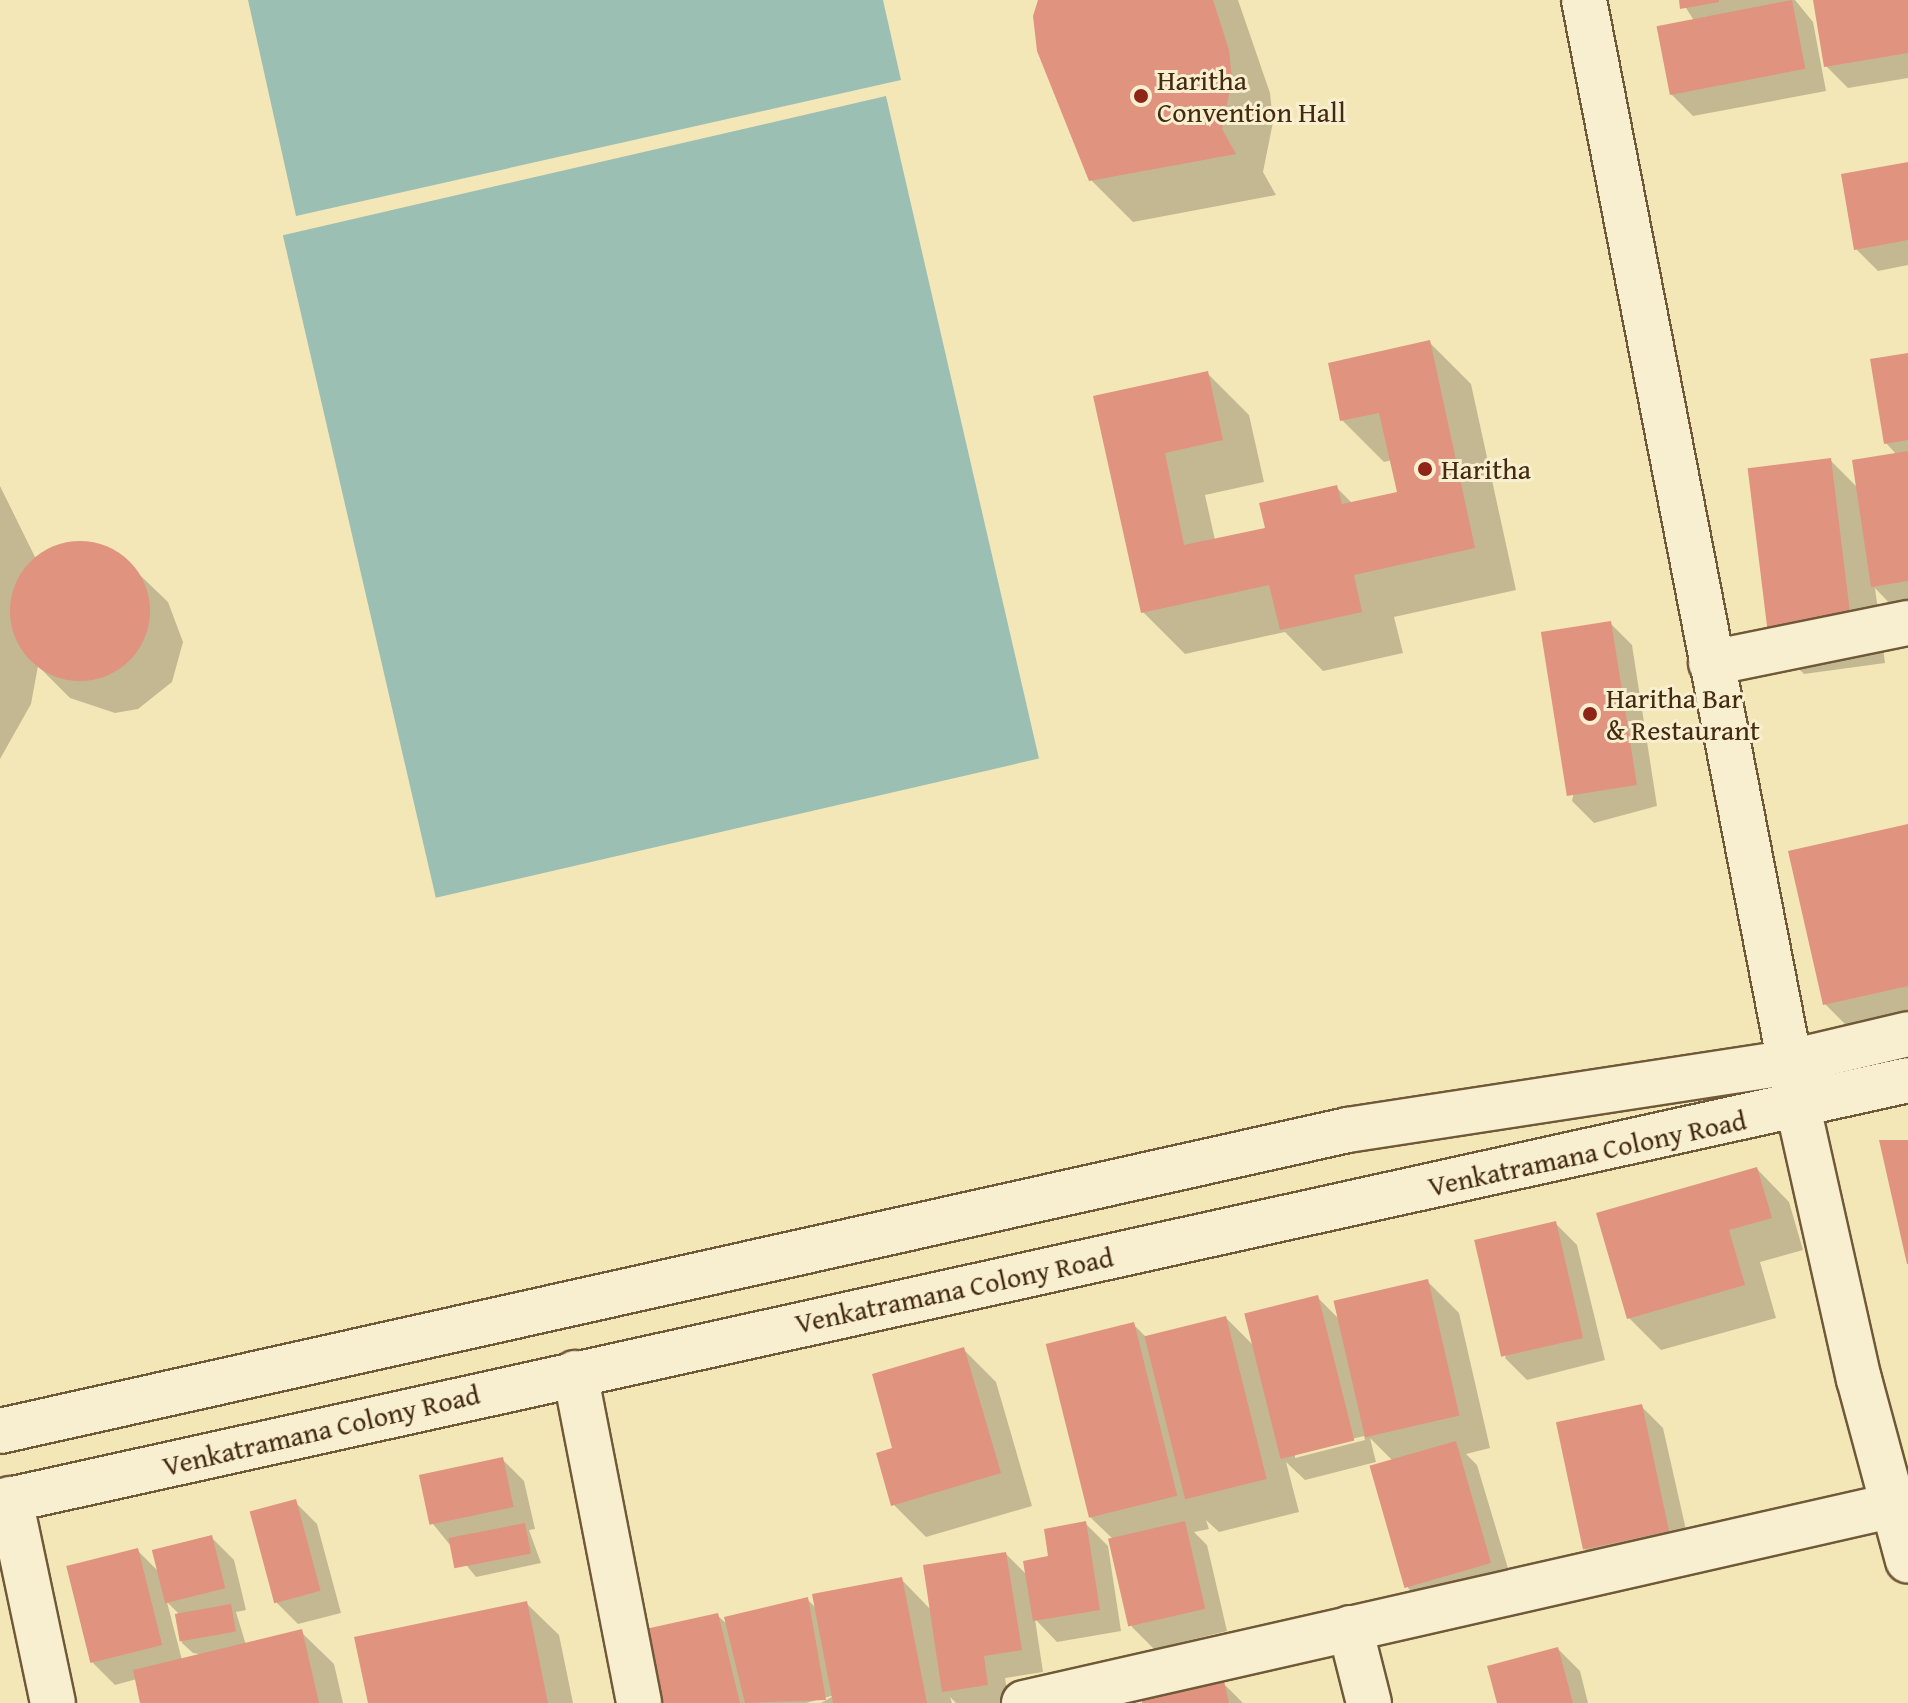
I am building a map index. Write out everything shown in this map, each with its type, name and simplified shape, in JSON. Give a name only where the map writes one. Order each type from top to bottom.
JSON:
[{"type":"main road","points":[[1584,0],[1798,1107],[1900,1503],[1908,1560]]},
{"type":"main road","points":[[1711,663],[1908,623]]},
{"type":"main road","points":[[0,1431],[1348,1130],[1790,1062],[1908,1034]]},
{"type":"main road","name":"Venkatramana Colony Road","points":[[5,1501],[575,1373],[1798,1107],[1908,1080]]},
{"type":"main road","points":[[575,1373],[639,1703]]},
{"type":"main road","points":[[5,1501],[53,1703]]},
{"type":"main road","points":[[1024,1703],[1900,1503]]},
{"type":"main road","points":[[1350,1628],[1369,1703]]},
{"type":"water","points":[[248,0],[883,0],[901,80],[296,216]]},
{"type":"water","points":[[886,96],[1039,759],[436,898],[283,235]]},
{"type":"building","name":"Haritha Convention Hall","points":[[1038,0],[1213,0],[1229,50],[1232,79],[1222,129],[1236,154],[1089,181],[1037,51],[1033,16]]},
{"type":"building","points":[[1679,0],[1719,0],[1719,2],[1680,9]]},
{"type":"building","points":[[1792,0],[1805,69],[1670,95],[1657,26]]},
{"type":"building","points":[[1813,0],[1908,0],[1908,53],[1824,67]]},
{"type":"building","points":[[1908,162],[1908,240],[1854,250],[1841,174]]},
{"type":"building","name":"Haritha","points":[[1430,340],[1475,548],[1354,575],[1362,612],[1280,630],[1269,585],[1141,613],[1093,396],[1208,371],[1223,440],[1165,453],[1184,545],[1265,528],[1259,503],[1337,485],[1342,504],[1397,492],[1379,413],[1340,421],[1328,363]]},
{"type":"building","points":[[1908,353],[1908,440],[1884,444],[1870,359]]},
{"type":"building","points":[[1908,451],[1908,581],[1871,587],[1852,460]]},
{"type":"building","points":[[1831,458],[1852,631],[1769,641],[1748,468]]},
{"type":"building","points":[[80,541],[107,546],[130,561],[145,584],[150,611],[145,638],[130,661],[107,676],[80,681],[53,676],[30,661],[15,638],[10,611],[15,584],[30,561],[53,546]]},
{"type":"building","name":"Haritha Bar & Restaurant","points":[[1611,621],[1637,785],[1567,796],[1541,632]]},
{"type":"building","points":[[1908,824],[1908,986],[1823,1005],[1788,851]]},
{"type":"building","points":[[1879,1140],[1908,1140],[1908,1264],[1907,1264]]},
{"type":"building","points":[[1757,1167],[1772,1218],[1729,1230],[1745,1285],[1627,1319],[1596,1213]]},
{"type":"building","points":[[1556,1221],[1583,1338],[1501,1357],[1474,1240]]},
{"type":"building","points":[[1428,1279],[1459,1415],[1365,1437],[1333,1301]]},
{"type":"building","points":[[1318,1295],[1354,1441],[1281,1459],[1244,1313]]},
{"type":"building","points":[[1226,1316],[1267,1479],[1185,1499],[1144,1336]]},
{"type":"building","points":[[1134,1322],[1177,1496],[1089,1518],[1046,1344]]},
{"type":"building","points":[[964,1347],[1001,1473],[891,1506],[876,1453],[892,1448],[872,1374]]},
{"type":"building","points":[[1642,1404],[1669,1531],[1583,1549],[1556,1422]]},
{"type":"building","points":[[1456,1441],[1491,1563],[1404,1588],[1369,1466]]},
{"type":"building","points":[[503,1457],[514,1507],[429,1525],[419,1475]]},
{"type":"building","points":[[296,1499],[321,1591],[274,1603],[250,1511]]},
{"type":"building","points":[[1086,1521],[1100,1610],[1033,1621],[1023,1561],[1048,1556],[1044,1529]]},
{"type":"building","points":[[1185,1521],[1205,1609],[1128,1626],[1108,1539]]},
{"type":"building","points":[[525,1523],[531,1553],[454,1568],[448,1538]]},
{"type":"building","points":[[212,1535],[225,1588],[165,1603],[152,1550]]},
{"type":"building","points":[[138,1548],[162,1645],[90,1663],[66,1566]]},
{"type":"building","points":[[1006,1552],[1022,1650],[984,1656],[988,1685],[942,1692],[923,1565]]},
{"type":"building","points":[[902,1577],[927,1703],[833,1703],[812,1594]]},
{"type":"building","points":[[808,1597],[826,1700],[745,1703],[724,1617]]},
{"type":"building","points":[[527,1601],[548,1703],[368,1703],[354,1637]]},
{"type":"building","points":[[231,1604],[236,1632],[180,1641],[175,1614]]},
{"type":"building","points":[[718,1613],[740,1703],[658,1703],[641,1630]]},
{"type":"building","points":[[302,1629],[319,1703],[140,1703],[133,1670]]},
{"type":"building","points":[[1558,1647],[1573,1703],[1497,1703],[1487,1666]]},
{"type":"building","points":[[1224,1681],[1229,1703],[1142,1703],[1142,1700]]},
{"type":"place","name":"Haritha Convention Hall","points":[[1141,96]]},
{"type":"place","name":"Haritha","points":[[1425,469]]},
{"type":"place","name":"Haritha Bar & Restaurant","points":[[1590,714]]}]
